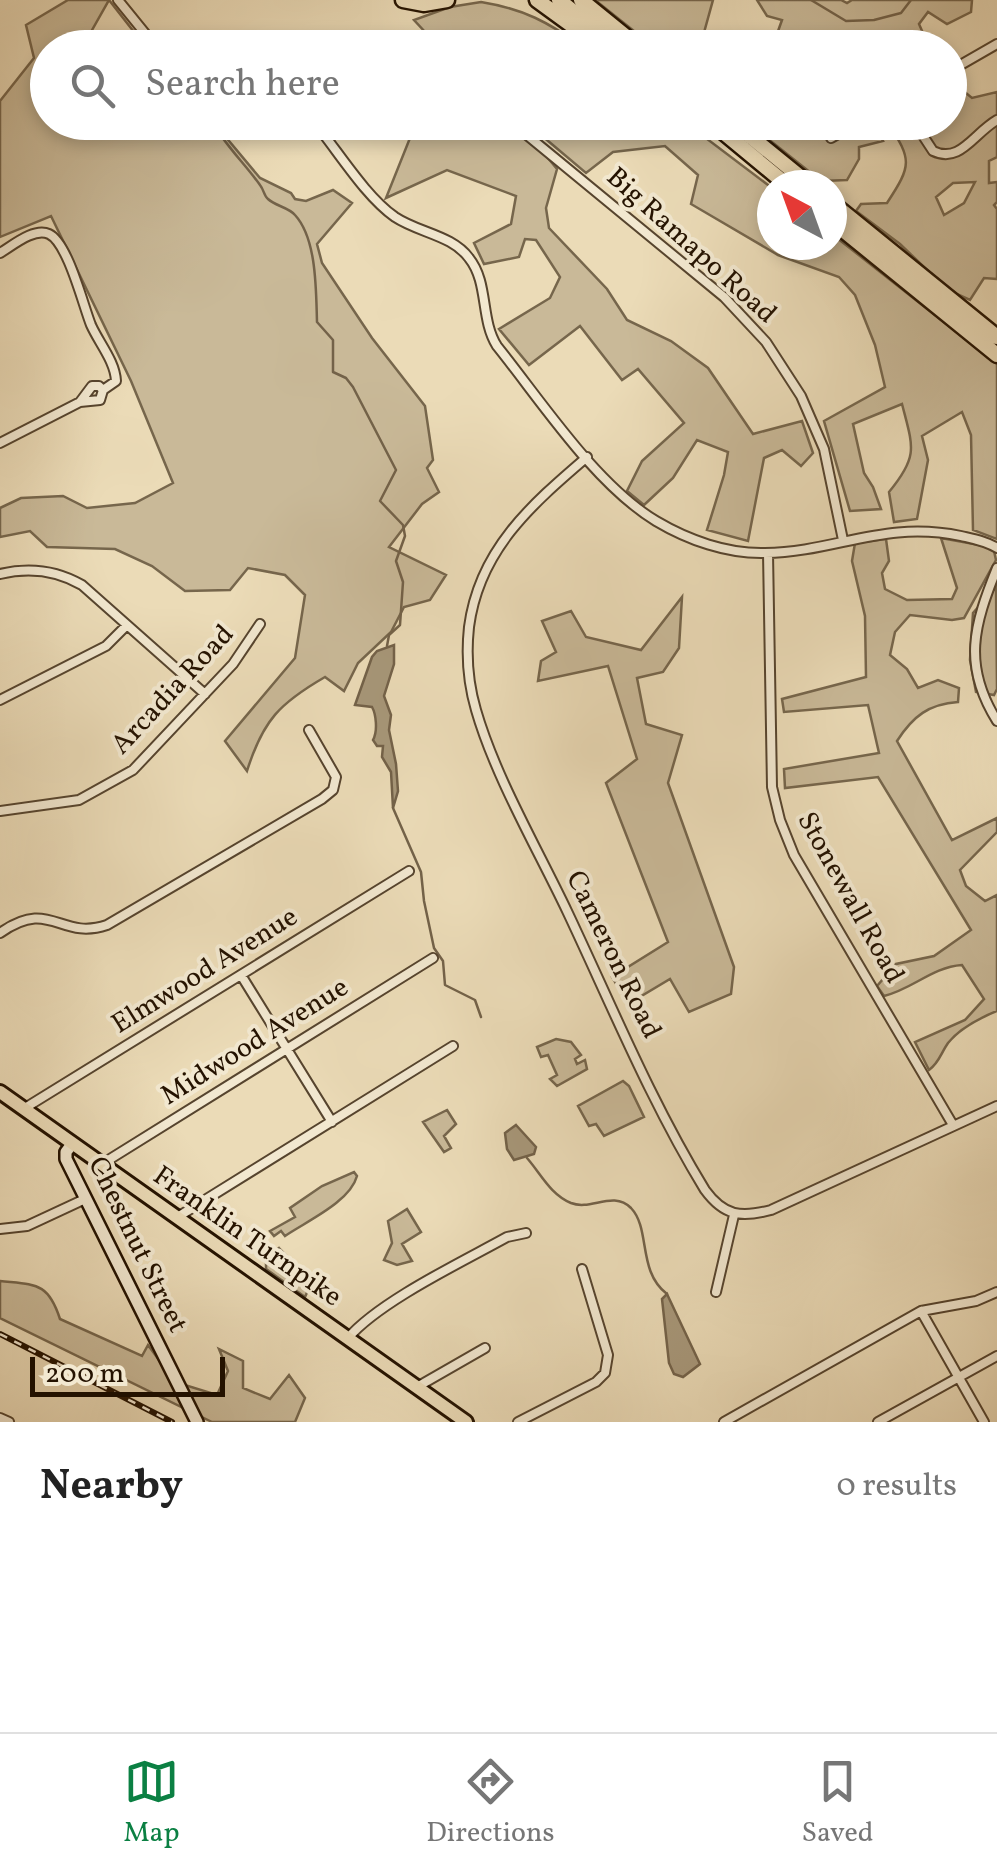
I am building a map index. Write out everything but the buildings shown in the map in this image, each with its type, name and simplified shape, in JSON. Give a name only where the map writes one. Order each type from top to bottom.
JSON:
[{"type":"highway","points":[[403,0],[424,4],[446,0]]},
{"type":"highway","points":[[538,0],[579,30]]},
{"type":"highway","points":[[559,0],[596,30]]},
{"type":"highway","points":[[581,0],[616,29]]},
{"type":"highway","points":[[590,0],[616,29]]},
{"type":"highway","points":[[732,140],[769,170]]},
{"type":"highway","points":[[754,140],[791,170]]},
{"type":"highway","points":[[847,215],[997,337]]},
{"type":"highway","points":[[847,233],[997,355]]},
{"type":"main road","name":"Franklin Turnpike","points":[[0,1092],[466,1422]]},
{"type":"street","points":[[118,0],[143,30]]},
{"type":"street","points":[[967,62],[997,44]]},
{"type":"street","points":[[924,140],[928,147],[944,156],[962,150],[977,132],[997,120]]},
{"type":"street","points":[[329,140],[385,209],[466,254],[477,270],[488,328],[496,346],[624,498],[671,529],[724,548],[768,553],[886,532],[930,531],[976,539],[997,548]]},
{"type":"street","name":"Big Ramapo Road","points":[[534,140],[724,297],[766,342],[802,398],[824,449],[843,540]]},
{"type":"street","points":[[0,253],[35,234],[47,233],[58,244],[92,326],[114,367],[116,381],[102,390],[100,400],[80,402],[0,443]]},
{"type":"street","name":"Cameron Road","points":[[587,457],[522,514],[492,557],[478,591],[470,626],[471,692],[482,728],[516,803],[682,1148],[714,1203],[734,1215]]},
{"type":"street","name":"Stonewall Road","points":[[768,553],[771,770],[780,820],[794,855],[954,1125]]},
{"type":"street","points":[[997,568],[978,618],[974,646],[980,688],[997,721]]},
{"type":"street","points":[[0,574],[28,569],[68,576],[93,593],[206,694]]},
{"type":"street","name":"Arcadia Road","points":[[0,811],[90,796],[146,760],[245,650],[260,624]]},
{"type":"street","points":[[0,700],[106,646],[127,625]]},
{"type":"street","points":[[0,933],[35,916],[81,930],[107,925],[322,799],[333,790],[336,777],[310,730]]},
{"type":"street","name":"Elmwood Avenue","points":[[25,1108],[409,871]]},
{"type":"street","name":"Midwood Avenue","points":[[101,1164],[433,958]]},
{"type":"street","points":[[241,975],[332,1122]]},
{"type":"street","points":[[176,1218],[453,1046]]},
{"type":"street","points":[[716,1292],[734,1215],[750,1216],[791,1202],[997,1106]]},
{"type":"street","name":"Chestnut Street","points":[[72,1144],[66,1159],[197,1422]]},
{"type":"street","points":[[0,1229],[27,1226],[86,1200]]},
{"type":"street","points":[[348,1338],[364,1322],[427,1283],[507,1236],[526,1233]]},
{"type":"street","points":[[518,1422],[596,1382],[608,1367],[608,1354],[582,1270]]},
{"type":"street","points":[[724,1422],[920,1311],[976,1301],[997,1292]]},
{"type":"street","points":[[920,1311],[984,1422]]},
{"type":"street","points":[[417,1387],[484,1348]]},
{"type":"street","points":[[878,1422],[997,1356]]},
{"type":"street","points":[[0,1418],[9,1422]]},
{"type":"shaded area","points":[[68,0],[109,0],[92,30],[30,30],[30,42],[26,25]]},
{"type":"shaded area","points":[[595,0],[713,0],[705,30],[633,30]]},
{"type":"shaded area","points":[[757,0],[972,0],[971,12],[947,24],[928,12],[919,24],[922,30],[778,30],[782,20],[767,16]]},
{"type":"shaded area","points":[[481,2],[510,8],[558,30],[423,30],[414,20],[450,7]]},
{"type":"shaded area","points":[[30,63],[30,140],[228,140],[260,178],[291,193],[295,199],[306,201],[333,190],[352,203],[317,244],[322,263],[372,338],[425,406],[433,460],[427,468],[439,492],[422,504],[389,547],[446,575],[430,600],[404,607],[391,632],[358,663],[344,691],[325,677],[285,705],[260,738],[247,771],[225,741],[295,658],[305,595],[285,575],[248,568],[230,590],[185,591],[152,566],[115,549],[47,547],[30,531],[0,537],[0,508],[21,498],[63,496],[87,508],[135,503],[173,483],[131,381],[51,216],[0,237],[0,101]]},
{"type":"shaded area","points":[[997,92],[997,157],[989,161],[989,183],[997,182],[997,279],[984,278],[970,300],[948,290],[900,244],[856,211],[861,204],[887,203],[905,171],[898,140],[967,140],[967,94],[972,98]],"holes":[[[975,182],[964,203],[944,215],[936,197],[953,183]]]},
{"type":"shaded area","points":[[409,140],[533,140],[557,169],[546,208],[549,228],[607,289],[627,320],[671,341],[708,368],[753,434],[802,421],[813,453],[801,466],[782,450],[764,458],[748,541],[707,530],[728,452],[697,440],[673,478],[644,505],[627,491],[642,461],[684,423],[638,369],[622,380],[580,326],[529,365],[499,329],[550,298],[560,277],[536,240],[525,239],[519,257],[484,264],[474,243],[511,224],[516,196],[447,170],[386,198]]},
{"type":"shaded area","points":[[547,140],[708,140],[757,177],[757,243],[691,204],[698,175],[665,146],[613,152],[586,173]]},
{"type":"shaded area","points":[[769,140],[882,140],[859,147],[859,159],[847,180],[847,170],[807,170]]},
{"type":"shaded area","points":[[847,246],[997,364],[997,539],[973,530],[971,435],[962,412],[922,436],[928,460],[917,519],[894,522],[889,492],[905,469],[911,451],[902,404],[853,424],[864,473],[881,509],[850,511],[824,421],[885,387],[875,345],[855,295],[839,277],[792,260],[847,260]]},
{"type":"shaded area","points":[[941,538],[985,546],[994,551],[996,560],[964,618],[910,615],[895,632],[890,655],[907,669],[918,688],[938,680],[959,688],[958,702],[938,705],[923,713],[897,741],[952,840],[997,818],[997,832],[960,870],[966,886],[985,901],[997,895],[997,1011],[958,1033],[929,1070],[915,1042],[965,1020],[984,999],[962,965],[941,970],[884,996],[877,986],[896,964],[934,956],[971,930],[878,777],[785,788],[784,769],[879,753],[868,705],[784,712],[782,699],[866,677],[865,616],[852,561],[855,543],[886,539],[889,561],[882,573],[885,589],[907,600],[952,599],[957,588]]},
{"type":"shaded area","points":[[996,587],[994,695],[976,692],[970,660],[973,613]]},
{"type":"shaded area","points":[[682,597],[679,648],[663,672],[637,678],[646,724],[682,735],[668,783],[734,967],[731,994],[689,1012],[670,979],[628,1004],[612,977],[668,942],[606,783],[637,759],[608,666],[538,681],[541,661],[556,652],[542,621],[571,611],[586,637],[641,650]]},
{"type":"shaded area","points":[[394,645],[394,664],[384,696],[391,715],[389,730],[396,764],[398,791],[393,808],[391,772],[382,757],[383,746],[377,746],[373,740],[376,727],[372,707],[355,705],[372,657]]},
{"type":"shaded area","points":[[556,1039],[571,1042],[581,1055],[575,1059],[577,1064],[585,1060],[587,1069],[557,1086],[550,1079],[557,1075],[548,1055],[541,1057],[537,1047]]},
{"type":"shaded area","points":[[623,1081],[644,1117],[604,1136],[596,1124],[589,1126],[578,1106]]},
{"type":"shaded area","points":[[447,1110],[456,1124],[444,1136],[451,1148],[444,1152],[423,1122]]},
{"type":"shaded area","points":[[516,1125],[536,1147],[534,1154],[514,1160],[507,1149],[505,1133]]},
{"type":"shaded area","points":[[354,1172],[357,1176],[353,1185],[327,1210],[285,1236],[281,1231],[274,1236],[270,1231],[295,1217],[290,1208],[322,1186]]},
{"type":"shaded area","points":[[407,1209],[421,1232],[402,1244],[412,1261],[397,1265],[384,1260],[392,1243],[388,1221]]},
{"type":"shaded area","points":[[279,1248],[304,1274],[309,1288],[305,1297],[266,1269],[266,1258]]},
{"type":"shaded area","points":[[0,1281],[39,1288],[51,1298],[60,1319],[142,1356],[148,1345],[175,1382],[217,1395],[228,1371],[219,1349],[243,1361],[243,1388],[270,1399],[289,1375],[305,1398],[295,1422],[212,1422],[0,1318]]},
{"type":"shaded area","points":[[667,1294],[700,1364],[683,1377],[674,1374],[669,1363],[662,1299]]},
{"type":"waterway","points":[[109,0],[132,30]]},
{"type":"waterway","points":[[811,0],[846,21],[874,20],[901,13],[911,0]]},
{"type":"waterway","points":[[224,140],[267,198],[292,212],[302,225],[314,266],[317,322],[333,340],[333,372],[353,387],[396,470],[380,501],[403,525],[405,536],[396,561],[403,582],[400,625],[389,635],[387,646]]},
{"type":"waterway","points":[[393,808],[421,872],[424,901],[434,948],[443,961],[445,985],[475,1000],[481,1017]]},
{"type":"waterway","points":[[527,1158],[552,1189],[571,1203],[617,1201],[631,1208],[641,1227],[652,1274],[667,1294]]},
{"type":"railway","points":[[0,1334],[172,1422]]}]
